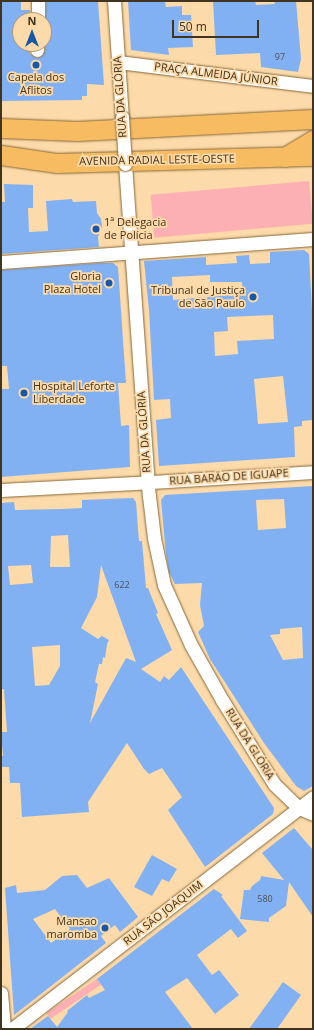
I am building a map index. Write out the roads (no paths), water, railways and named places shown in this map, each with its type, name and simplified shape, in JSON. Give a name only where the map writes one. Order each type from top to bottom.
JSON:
[{"type":"highway","points":[[1,128],[85,131],[313,119]]},
{"type":"highway","points":[[284,157],[313,140]]},
{"type":"highway","name":"AVENIDA RADIAL LESTE-OESTE","points":[[1,155],[57,163],[313,156]]},
{"type":"highway","points":[[1,169],[32,168],[57,163]]},
{"type":"street","points":[[38,1],[38,12]]},
{"type":"street","name":"RUA DA GLÓRIA","points":[[114,1],[148,482],[154,538],[164,585],[191,645],[222,700],[274,784],[299,808],[313,814]]},
{"type":"street","name":"PRAÇA ALMEIDA JÚNIOR","points":[[118,62],[313,86]]},
{"type":"street","points":[[1,262],[132,251],[313,239]]},
{"type":"street","name":"RUA BARÃO DE IGUAPE","points":[[1,490],[313,472]]},
{"type":"street","name":"RUA SÃO JOAQUIM","points":[[12,1029],[313,797]]},
{"type":"street","points":[[1,993],[4,1029]]},
{"type":"place","name":"Capela dos Aflitos","points":[[36,65]]},
{"type":"place","name":"1ª Delegacia de Polícia","points":[[96,229]]},
{"type":"place","name":"Gloria Plaza Hotel","points":[[109,283]]},
{"type":"place","name":"Tribunal de Justiça de São Paulo","points":[[253,297]]},
{"type":"place","name":"Hospital Leforte Liberdade","points":[[24,393]]},
{"type":"place","name":"Mansao maromba","points":[[105,928]]}]
